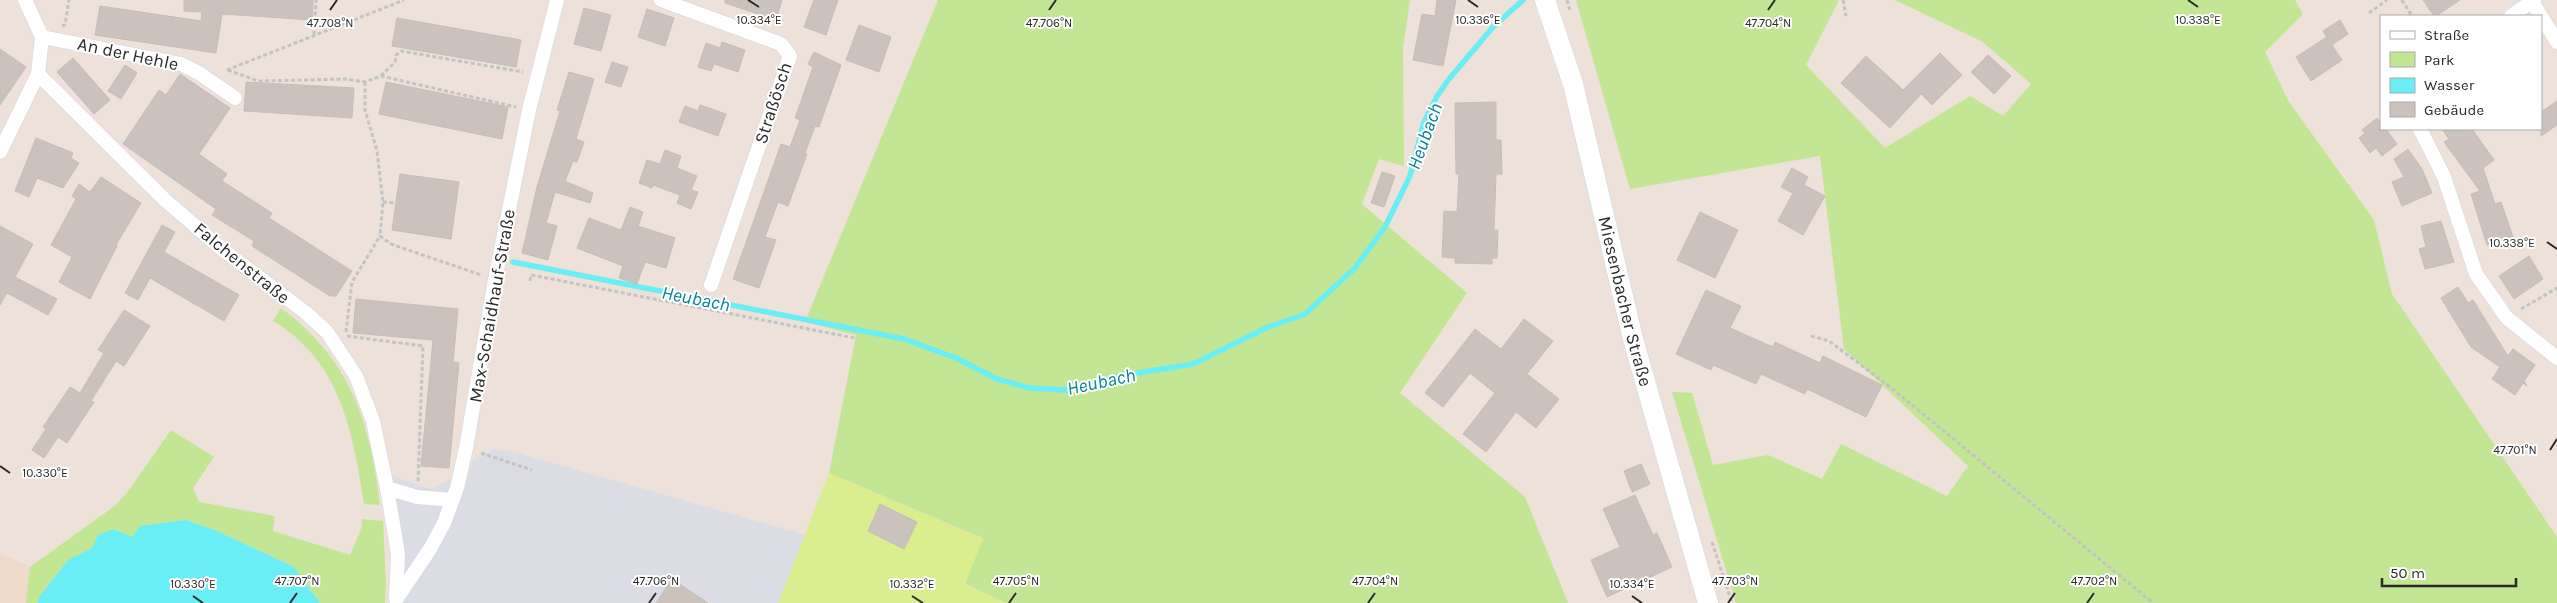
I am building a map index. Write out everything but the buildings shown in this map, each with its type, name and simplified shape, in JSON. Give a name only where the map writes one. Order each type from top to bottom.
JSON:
[{"type":"street","points":[[0,152],[38,74],[42,37],[25,0]]},
{"type":"street","name":"Max-Schaidhauf-Straße","points":[[396,599],[430,549],[444,523],[466,448],[495,280],[528,110],[557,0]]},
{"type":"street","name":"Straßösch","points":[[661,0],[781,44],[790,56],[711,285]]},
{"type":"street","name":"Miesenbacher Straße","points":[[1545,0],[1573,84],[1633,338],[1708,603]]},
{"type":"street","points":[[2512,15],[2533,1],[2541,15]]},
{"type":"street","points":[[2542,16],[2557,42]]},
{"type":"street","name":"An der Hehle","points":[[42,37],[181,64],[199,72],[235,98]]},
{"type":"street","name":"Falchenstraße","points":[[38,74],[165,200],[223,250],[304,312],[326,332],[356,376],[373,421],[388,488],[398,554],[396,599]]},
{"type":"street","points":[[2420,130],[2444,177],[2476,274],[2507,318],[2557,358]]},
{"type":"street","points":[[388,488],[418,496],[452,500]]},
{"type":"path","points":[[42,37],[65,25],[69,0]]},
{"type":"path","points":[[314,35],[316,0]]},
{"type":"path","points":[[199,72],[228,70],[404,0]]},
{"type":"path","points":[[1567,0],[1572,18]]},
{"type":"path","points":[[1843,0],[1846,16]]},
{"type":"path","points":[[2369,13],[2387,0]]},
{"type":"path","points":[[2402,0],[2411,15]]},
{"type":"path","points":[[228,70],[258,80],[346,79],[365,82],[381,76],[395,62],[396,55],[402,51],[538,74]]},
{"type":"path","points":[[381,76],[528,110]]},
{"type":"path","points":[[365,82],[365,110],[377,151],[383,202],[380,236],[352,282],[346,336],[423,346],[418,496]]},
{"type":"path","points":[[383,202],[396,203]]},
{"type":"path","points":[[380,236],[391,244],[495,280]]},
{"type":"path","points":[[530,281],[532,275],[855,338]]},
{"type":"path","points":[[2507,318],[2557,288]]},
{"type":"path","points":[[1811,336],[1829,342],[1889,386],[2153,603]]},
{"type":"path","points":[[466,448],[532,470]]},
{"type":"path","points":[[1710,537],[1732,603]]},
{"type":"shaded area","points":[[493,449],[514,452],[806,535],[778,603],[403,603],[405,589],[393,476],[430,489],[452,479],[468,479],[472,461]]},
{"type":"shaded area","points":[[0,553],[30,567],[26,603],[0,603]]},
{"type":"green space","points":[[938,0],[1410,0],[1403,48],[1404,166],[1379,159],[1362,204],[1467,293],[1400,393],[1525,497],[1568,603],[1006,603],[965,584],[982,538],[829,473],[856,335],[805,322]]},
{"type":"green space","points":[[1576,0],[1839,0],[1806,65],[1885,148],[1970,96],[2003,116],[2031,84],[1983,42],[1895,0],[2295,0],[2303,14],[2265,52],[2289,102],[2374,220],[2392,294],[2557,537],[2557,603],[1736,603],[1672,392],[1692,393],[1713,465],[1768,455],[1822,479],[1841,444],[1947,496],[1968,466],[1844,349],[1820,156],[1630,189]]},
{"type":"green space","points":[[281,308],[305,328],[325,349],[353,395],[363,420],[370,447],[380,505],[364,504],[355,451],[340,401],[329,378],[314,356],[296,337],[273,321]]},
{"type":"green space","points":[[171,430],[214,457],[193,488],[199,502],[275,516],[273,531],[350,555],[362,527],[362,519],[383,521],[385,603],[320,603],[294,567],[215,530],[186,520],[166,524],[132,537],[114,529],[92,548],[68,560],[39,597],[38,603],[26,603],[30,567],[116,505],[129,490]]},
{"type":"green space","points":[[829,473],[983,539],[965,584],[1006,603],[778,603]]},
{"type":"water","points":[[186,520],[215,530],[294,567],[320,603],[38,603],[39,597],[68,560],[92,548],[98,535],[114,529],[132,537],[140,526]]},
{"type":"waterway","name":"Heubach","points":[[513,262],[904,339],[956,358],[997,379],[1029,388],[1066,390],[1113,377],[1193,364],[1266,328],[1305,314],[1355,268],[1385,227],[1410,176],[1424,122],[1437,96],[1493,27],[1523,0]]}]
